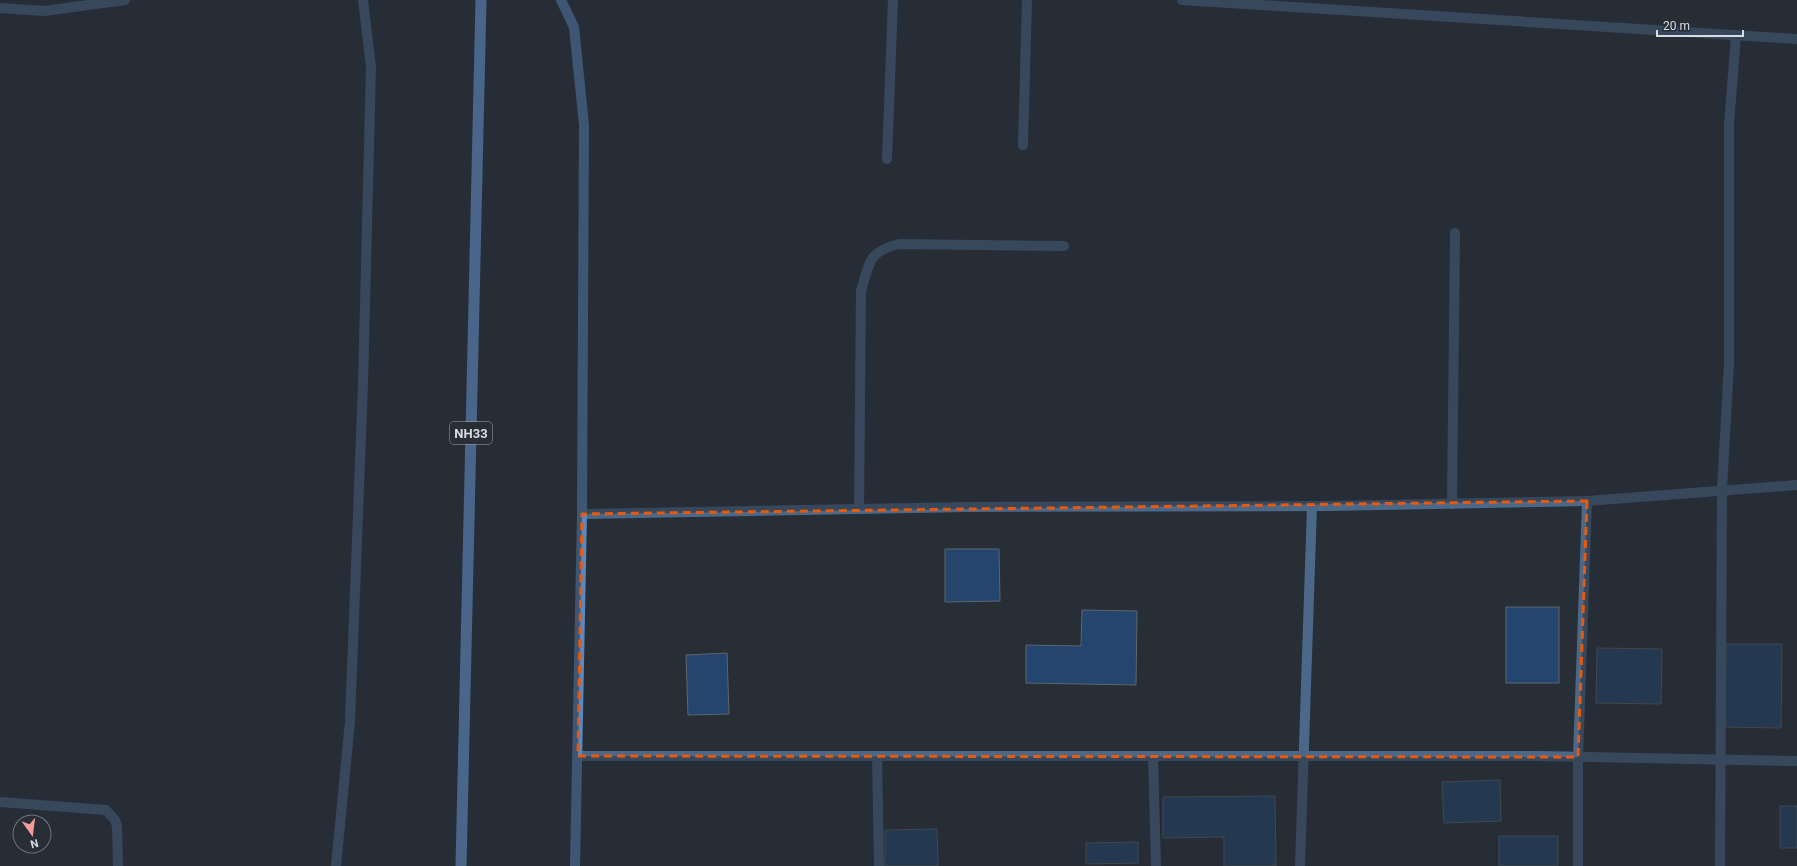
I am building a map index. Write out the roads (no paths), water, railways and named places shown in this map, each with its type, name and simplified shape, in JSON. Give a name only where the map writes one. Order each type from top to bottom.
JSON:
[{"type":"highway","name":"NH33","points":[[461,866],[481,0]]},
{"type":"main road","points":[[561,0],[574,27],[584,125],[582,514],[575,866]]},
{"type":"street","points":[[0,8],[44,11],[125,0]]},
{"type":"street","points":[[336,866],[350,721],[363,384],[371,66],[363,0]]},
{"type":"street","points":[[887,159],[893,0]]},
{"type":"street","points":[[1022,145],[1027,0]]},
{"type":"street","points":[[1182,0],[1797,39]]},
{"type":"street","points":[[1720,866],[1722,490],[1730,363],[1729,125],[1736,35]]},
{"type":"street","points":[[1452,504],[1455,233]]},
{"type":"street","points":[[859,509],[861,290],[869,264],[875,254],[884,248],[899,244],[1064,246]]},
{"type":"street","points":[[582,514],[967,507],[1312,506],[1587,501],[1797,485]]},
{"type":"street","points":[[1578,866],[1578,757],[1587,501]]},
{"type":"street","points":[[1300,866],[1312,506]]},
{"type":"street","points":[[578,756],[1578,757],[1797,761]]},
{"type":"street","points":[[877,756],[879,866]]},
{"type":"street","points":[[1153,756],[1156,866]]},
{"type":"street","points":[[0,802],[106,810],[115,820],[117,826],[118,866]]}]
